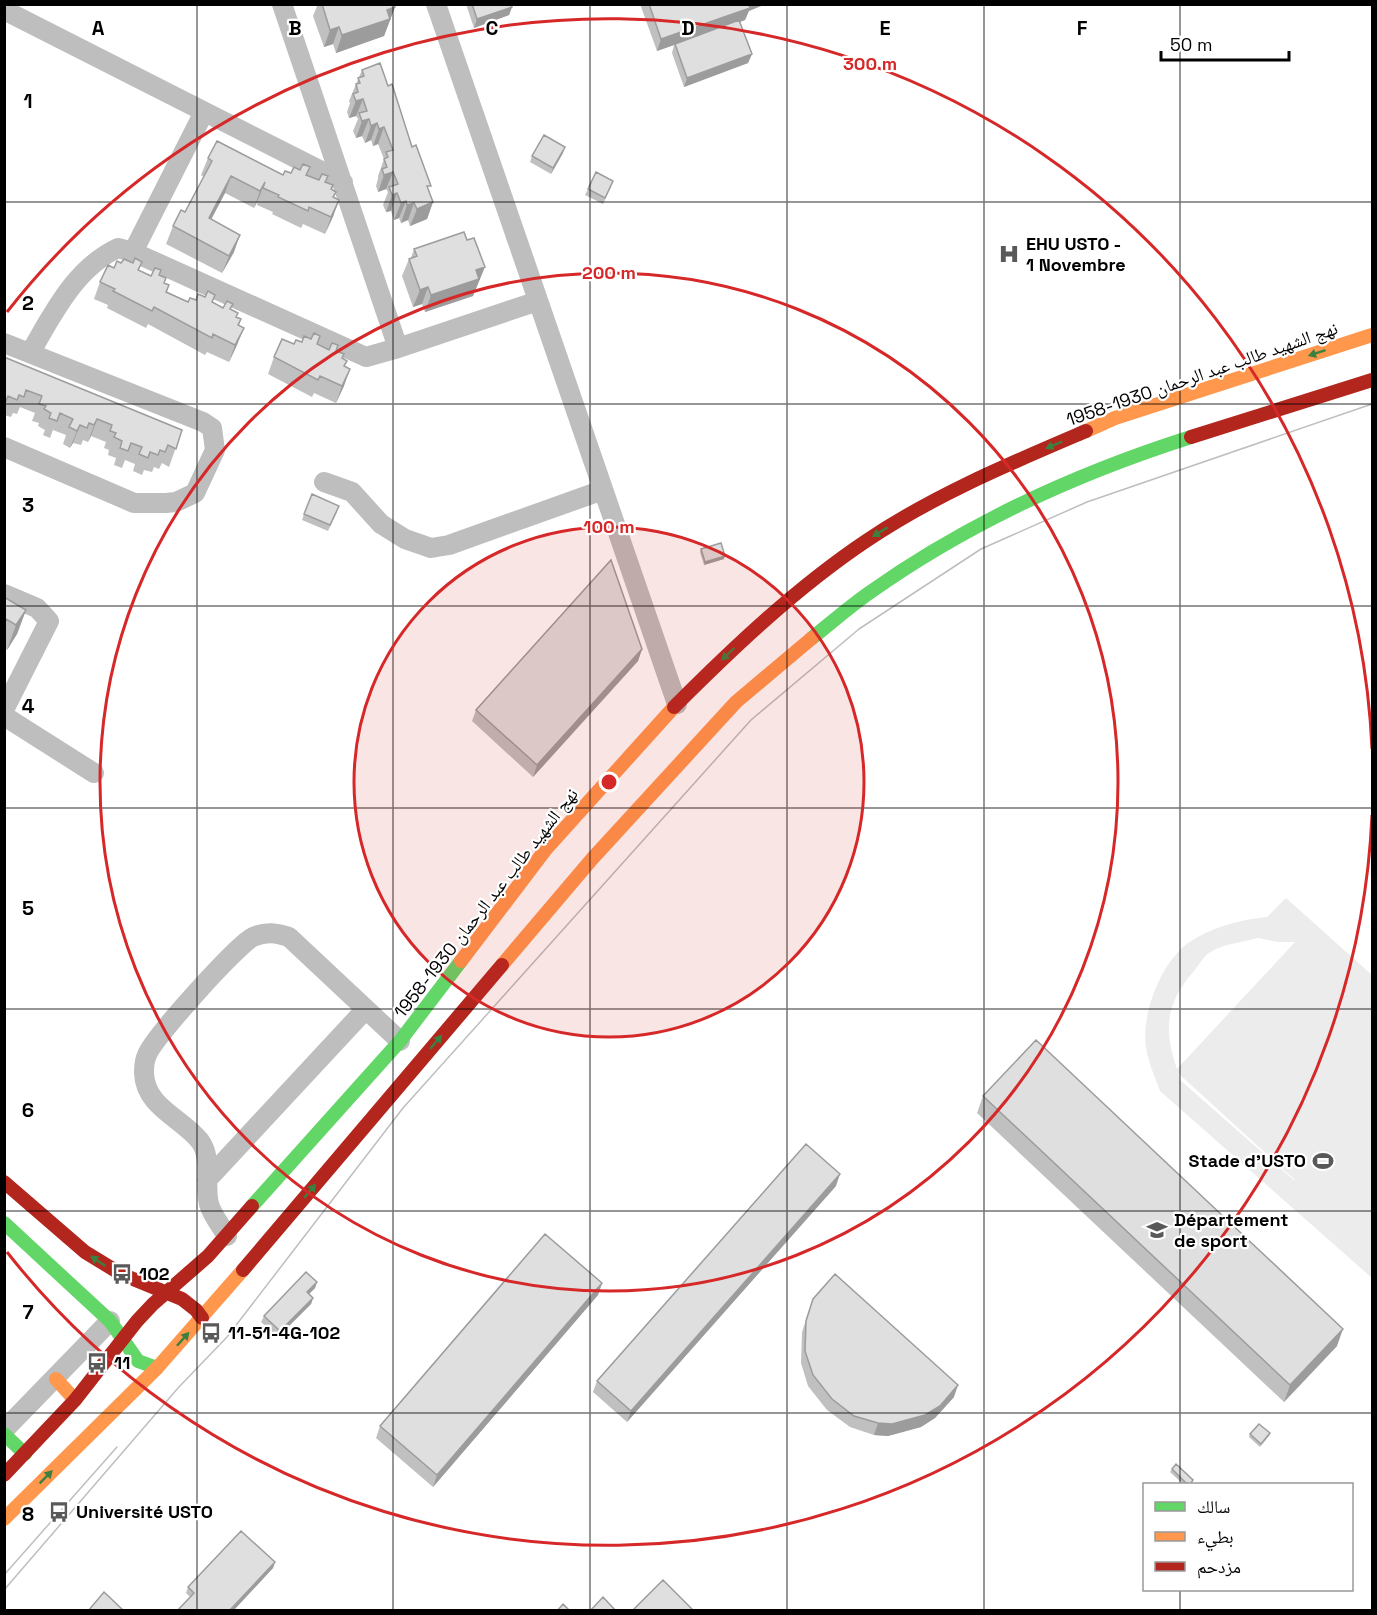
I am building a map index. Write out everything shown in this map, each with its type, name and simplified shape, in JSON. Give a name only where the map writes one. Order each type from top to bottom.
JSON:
[{"type":"main road","name":"نهج الشهيد طالب عبد الرحمان 1930-1958","points":[[4,1475],[75,1400],[145,1312],[227,1236],[400,1041],[546,849],[656,725],[734,648],[796,594],[866,541],[934,500],[1015,461],[1115,418],[1372,335]]},
{"type":"main road","points":[[4,1519],[157,1368],[592,859],[736,702],[798,649],[869,593],[942,547],[1020,505],[1129,457],[1372,380]]},
{"type":"main road","points":[[4,1182],[63,1255],[138,1360],[157,1368]]},
{"type":"main road","points":[[4,1223],[63,1255],[179,1296],[190,1303],[202,1318]]},
{"type":"main road","points":[[56,1379],[75,1400]]},
{"type":"main road","points":[[4,1432],[25,1454]]},
{"type":"street","points":[[282,4],[398,348]]},
{"type":"street","points":[[436,4],[676,704]]},
{"type":"street","points":[[4,10],[343,182]]},
{"type":"street","points":[[133,252],[204,112]]},
{"type":"street","points":[[30,353],[69,288],[94,263],[118,248],[133,252],[366,357],[538,301]]},
{"type":"street","points":[[4,343],[203,422],[212,428],[215,450],[195,493],[176,502],[135,503],[5,448]]},
{"type":"street","points":[[324,482],[352,492],[381,524],[405,539],[430,548],[449,545],[603,490]]},
{"type":"street","points":[[4,594],[37,608],[48,621],[4,710]]},
{"type":"street","points":[[4,716],[94,773]]},
{"type":"street","points":[[227,1236],[210,1205],[205,1152],[200,1141],[156,1102],[147,1086],[144,1072],[146,1055],[157,1038],[217,970],[246,941],[267,933],[289,937],[400,1041]]},
{"type":"street","points":[[207,1180],[365,1010]]},
{"type":"street","points":[[4,1432],[110,1321]]},
{"type":"shaded area","name":"Stade d'USTO","points":[[1286,898],[1372,975],[1372,1278],[1160,1091],[1148,1058],[1145,1034],[1150,1005],[1162,976],[1178,952],[1197,937],[1216,929],[1236,922],[1267,917]],"holes":[[[1258,938],[1278,942],[1295,942],[1177,1069],[1169,1028],[1173,1005],[1178,994],[1209,953],[1226,945]],[[1179,1074],[1295,1180],[1295,1181],[1180,1080]]]},
{"type":"building","points":[[322,4],[394,4],[395,7],[387,10],[390,19],[342,35],[339,27],[330,30]]},
{"type":"building","points":[[472,4],[512,4],[512,7],[477,19]]},
{"type":"building","points":[[649,4],[748,4],[750,8],[661,39]]},
{"type":"building","points":[[739,20],[752,54],[687,78],[675,44]]},
{"type":"building","points":[[380,63],[388,86],[392,84],[412,147],[416,145],[431,186],[427,186],[433,202],[417,209],[414,203],[407,205],[406,201],[401,203],[397,193],[392,195],[389,187],[398,184],[393,172],[384,175],[382,169],[387,167],[384,159],[388,157],[386,152],[393,150],[384,127],[379,129],[377,123],[371,126],[369,119],[362,121],[359,113],[367,111],[363,99],[356,101],[353,94],[358,92],[356,84],[360,83],[358,78],[364,76],[362,70]]},
{"type":"building","points":[[544,135],[565,147],[553,168],[532,156]]},
{"type":"building","points":[[217,141],[283,175],[285,171],[291,173],[294,167],[300,170],[303,164],[310,167],[306,175],[319,180],[322,174],[328,176],[325,182],[333,185],[331,189],[336,192],[333,197],[339,200],[331,217],[309,207],[308,211],[278,197],[279,195],[263,188],[265,182],[260,191],[231,176],[209,218],[240,235],[229,256],[173,226],[181,210],[185,212],[212,161],[208,158]]},
{"type":"building","points":[[596,172],[613,181],[605,198],[588,189]]},
{"type":"building","points":[[464,232],[467,240],[474,238],[485,267],[476,270],[479,279],[431,295],[428,287],[420,290],[409,259],[417,256],[414,249]]},
{"type":"building","points":[[135,258],[142,262],[138,270],[151,276],[155,268],[161,270],[159,275],[166,278],[164,283],[169,285],[166,292],[188,302],[190,298],[196,300],[198,294],[205,297],[208,291],[215,295],[212,302],[223,308],[227,301],[233,304],[230,309],[238,313],[236,317],[241,319],[238,325],[244,328],[235,345],[213,334],[212,338],[154,307],[152,311],[100,282],[108,265],[114,268],[117,261],[121,263],[124,259],[133,263]]},
{"type":"building","points":[[314,333],[320,336],[317,344],[329,350],[332,343],[338,345],[336,351],[344,354],[342,358],[347,361],[344,366],[350,369],[342,386],[320,376],[318,380],[274,357],[282,339],[294,344],[296,340],[302,342],[304,336],[311,339]]},
{"type":"building","points":[[4,357],[182,430],[176,449],[168,445],[165,452],[160,450],[158,455],[150,452],[148,458],[139,454],[142,447],[131,443],[128,451],[120,448],[122,441],[114,437],[116,433],[110,431],[112,425],[97,419],[94,425],[89,423],[87,428],[80,425],[77,431],[69,427],[73,419],[60,413],[57,421],[49,418],[51,413],[44,409],[46,406],[39,404],[42,396],[26,390],[24,397],[19,395],[17,400],[8,396],[6,401],[4,400]]},
{"type":"building","points":[[312,494],[339,506],[330,525],[304,514]]},
{"type":"building","points":[[721,543],[725,556],[705,562],[701,549]]},
{"type":"building","points":[[611,560],[642,649],[537,765],[476,710]]},
{"type":"building","points":[[4,597],[26,610],[16,625],[6,619],[4,622]]},
{"type":"building","name":"Département de sport","points":[[1036,1040],[1343,1329],[1290,1385],[983,1096]]},
{"type":"building","points":[[806,1144],[840,1174],[631,1411],[597,1381]]},
{"type":"building","points":[[545,1234],[602,1283],[437,1475],[380,1426]]},
{"type":"building","points":[[306,1272],[317,1282],[307,1292],[313,1298],[280,1331],[264,1316]]},
{"type":"building","points":[[835,1274],[958,1385],[940,1406],[925,1415],[892,1424],[878,1423],[854,1416],[832,1399],[813,1375],[805,1351],[806,1321],[813,1299]]},
{"type":"building","points":[[1259,1424],[1270,1433],[1261,1444],[1250,1434]]},
{"type":"building","points":[[1176,1464],[1193,1480],[1191,1483],[1186,1483],[1172,1469]]},
{"type":"building","points":[[241,1531],[275,1562],[229,1611],[177,1611],[194,1593],[188,1587]]},
{"type":"building","points":[[663,1580],[693,1611],[632,1611]]},
{"type":"building","points":[[104,1592],[124,1611],[88,1611]]},
{"type":"building","points":[[603,1597],[616,1611],[590,1611]]},
{"type":"building","points":[[563,1604],[570,1611],[557,1611]]},
{"type":"tram line","points":[[4,1590],[178,1388],[227,1337],[403,1108],[751,720],[859,629],[981,549],[1087,502],[1372,404]]},
{"type":"tram line","points":[[4,1575],[117,1447]]},
{"type":"traffic: fast","points":[[812,638],[862,598],[906,568],[984,523],[1065,484],[1191,437]]},
{"type":"traffic: fast","points":[[252,1206],[400,1041],[461,961]]},
{"type":"traffic: fast","points":[[4,1223],[110,1321],[138,1361],[157,1368]]},
{"type":"traffic: fast","points":[[4,1434],[25,1454]]},
{"type":"traffic: slow","points":[[1086,431],[1115,418],[1372,335]]},
{"type":"traffic: slow","points":[[502,965],[592,859],[736,702],[812,638]]},
{"type":"traffic: slow","points":[[461,961],[546,849],[674,707]]},
{"type":"traffic: slow","points":[[4,1519],[157,1368],[243,1270]]},
{"type":"traffic: slow","points":[[56,1379],[75,1400]]},
{"type":"traffic: jam","points":[[1191,437],[1372,380]]},
{"type":"traffic: jam","points":[[674,707],[766,619],[815,578],[866,541],[946,494],[1086,431]]},
{"type":"traffic: jam","points":[[243,1270],[502,965]]},
{"type":"traffic: jam","points":[[4,1182],[85,1252],[121,1274],[182,1299],[202,1318]]},
{"type":"traffic: jam","points":[[4,1475],[75,1400],[137,1321],[208,1256],[252,1206]]},
{"type":"place","name":"EHU USTO - 1 Novembre","points":[[1009,254]]},
{"type":"place","name":"Stade d'USTO","points":[[1323,1161]]},
{"type":"place","name":"Département de sport","points":[[1157,1230]]},
{"type":"place","name":"102","points":[[122,1274]]},
{"type":"place","name":"11-51-4G-102","points":[[211,1333]]},
{"type":"place","name":"11","points":[[97,1363]]},
{"type":"place","name":"Université USTO","points":[[59,1512]]}]
